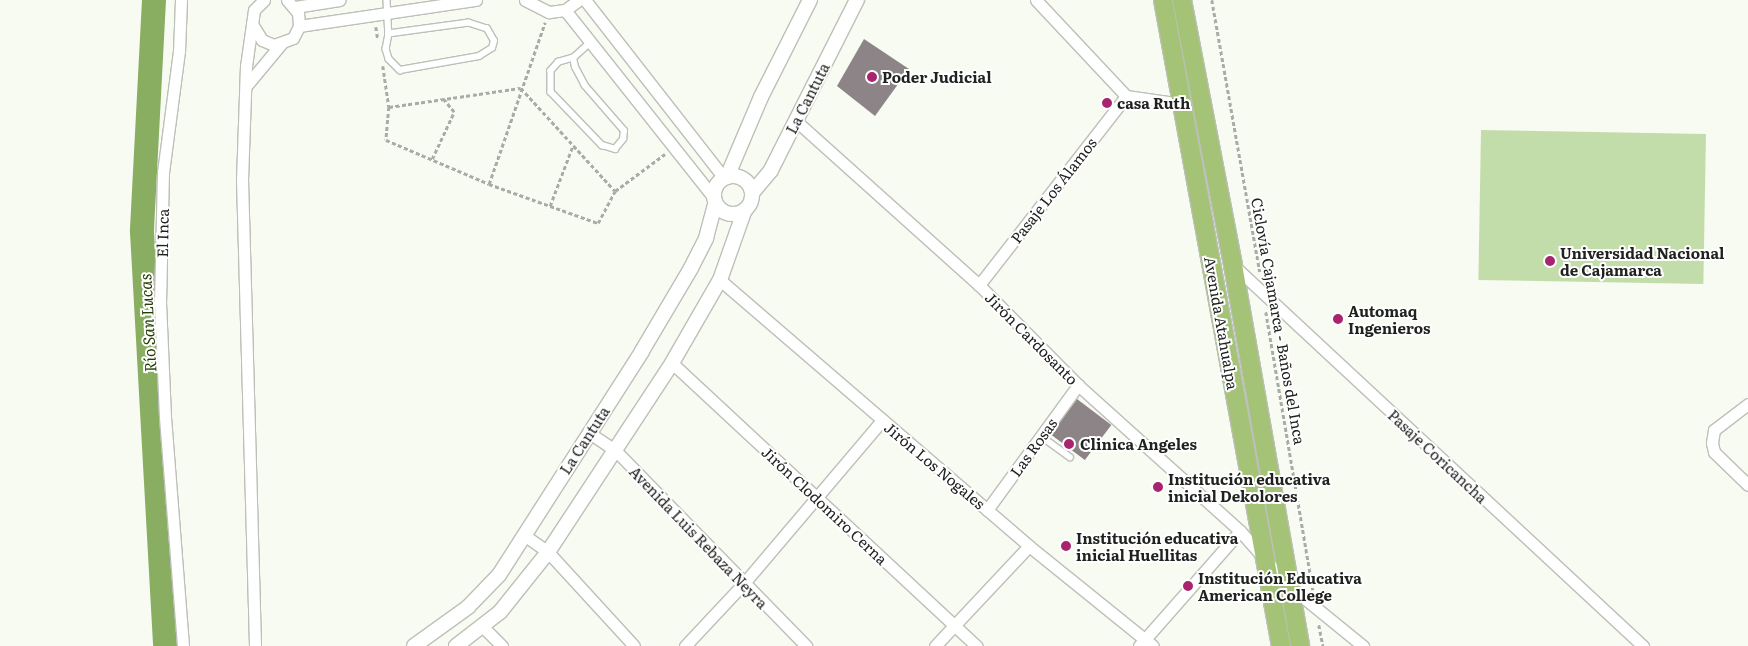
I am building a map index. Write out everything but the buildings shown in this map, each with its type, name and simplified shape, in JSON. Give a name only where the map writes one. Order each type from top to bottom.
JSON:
[{"type":"main road","name":"Avenida Atahualpa","points":[[1163,0],[1280,646]]},
{"type":"main road","name":"Avenida Atahualpa","points":[[1182,0],[1233,264],[1300,646]]},
{"type":"street","name":"El Inca","points":[[181,0],[179,51],[163,172],[160,302],[164,417],[183,646]]},
{"type":"street","points":[[246,86],[281,44],[293,38],[299,26],[291,3],[338,0]]},
{"type":"street","points":[[299,26],[374,13],[387,6],[476,0]]},
{"type":"street","points":[[525,0],[549,12],[565,10],[579,0]]},
{"type":"street","points":[[585,0],[726,177],[746,181],[752,193]]},
{"type":"street","name":"La Cantuta","points":[[414,646],[486,590],[524,536],[588,432],[642,351],[691,268],[706,238],[717,184],[726,177],[761,97],[810,0]]},
{"type":"street","name":"La Cantuta","points":[[456,646],[483,627],[516,595],[548,552],[672,363],[720,280],[744,212],[752,200],[752,193],[771,170],[857,0]]},
{"type":"street","points":[[1036,0],[1126,96],[1183,104]]},
{"type":"street","points":[[255,646],[242,179],[246,60],[252,24],[260,2]]},
{"type":"street","points":[[565,10],[675,147],[714,200],[731,215],[744,212]]},
{"type":"street","points":[[252,24],[262,40],[281,44]]},
{"type":"street","name":"Pasaje Los Álamos","points":[[979,285],[1126,96]]},
{"type":"street","name":"Jirón Cardosanto","points":[[795,120],[979,285],[1078,385],[1240,531],[1288,585],[1363,646]]},
{"type":"street","name":"Pasaje Coricancha","points":[[1233,264],[1643,646]]},
{"type":"street","name":"Jirón Los Nogales","points":[[720,280],[1029,546],[1146,643]]},
{"type":"street","name":"Jirón Clodomiro Cerna","points":[[672,363],[977,646]]},
{"type":"street","name":"Las Rosas","points":[[987,510],[1078,385]]},
{"type":"street","points":[[1748,404],[1714,430],[1712,443],[1714,452],[1748,485]]},
{"type":"street","points":[[685,646],[744,583],[882,420]]},
{"type":"street","name":"Avenida Luis Rebaza Neyra","points":[[588,432],[615,450],[806,646]]},
{"type":"street","points":[[1146,643],[1240,531]]},
{"type":"street","points":[[524,536],[548,552],[634,646]]},
{"type":"street","points":[[935,646],[1029,546]]},
{"type":"street","points":[[483,627],[502,646]]},
{"type":"lane","points":[[387,6],[389,34],[386,48],[388,59],[400,70],[407,71],[479,56],[492,48],[494,41],[487,29],[469,23],[389,34]]},
{"type":"lane","points":[[573,58],[579,78],[624,131],[623,140],[615,149],[602,145],[551,92],[551,71],[559,62],[573,58],[591,42]]},
{"type":"lane","points":[[1041,436],[1070,457]]},
{"type":"path","name":"Ciclovía Cajamarca - Baños del Inca","points":[[1212,0],[1323,646]]},
{"type":"path","points":[[489,184],[549,12]]},
{"type":"path","points":[[374,13],[379,41]]},
{"type":"path","points":[[382,60],[390,107],[386,140],[489,184],[598,223],[615,191],[675,147]]},
{"type":"path","points":[[390,107],[521,88]]},
{"type":"path","points":[[521,88],[615,191]]},
{"type":"path","points":[[432,159],[454,112],[443,99]]},
{"type":"path","points":[[550,206],[573,145]]},
{"type":"green space","points":[[1481,130],[1706,134],[1703,284],[1478,280]]},
{"type":"waterway","name":"Río San Lucas","points":[[154,0],[142,232],[165,646]]},
{"type":"place","name":"Poder Judicial","points":[[872,77]]},
{"type":"place","name":"casa Ruth","points":[[1107,103]]},
{"type":"place","name":"Universidad Nacional de Cajamarca","points":[[1550,261]]},
{"type":"place","name":"Automaq Ingenieros","points":[[1338,319]]},
{"type":"place","name":"Clinica Angeles","points":[[1069,444]]},
{"type":"place","name":"Institución educativa inicial Dekolores","points":[[1158,487]]},
{"type":"place","name":"Institución educativa inicial Huellitas","points":[[1066,546]]},
{"type":"place","name":"Institución Educativa American College","points":[[1188,586]]}]
